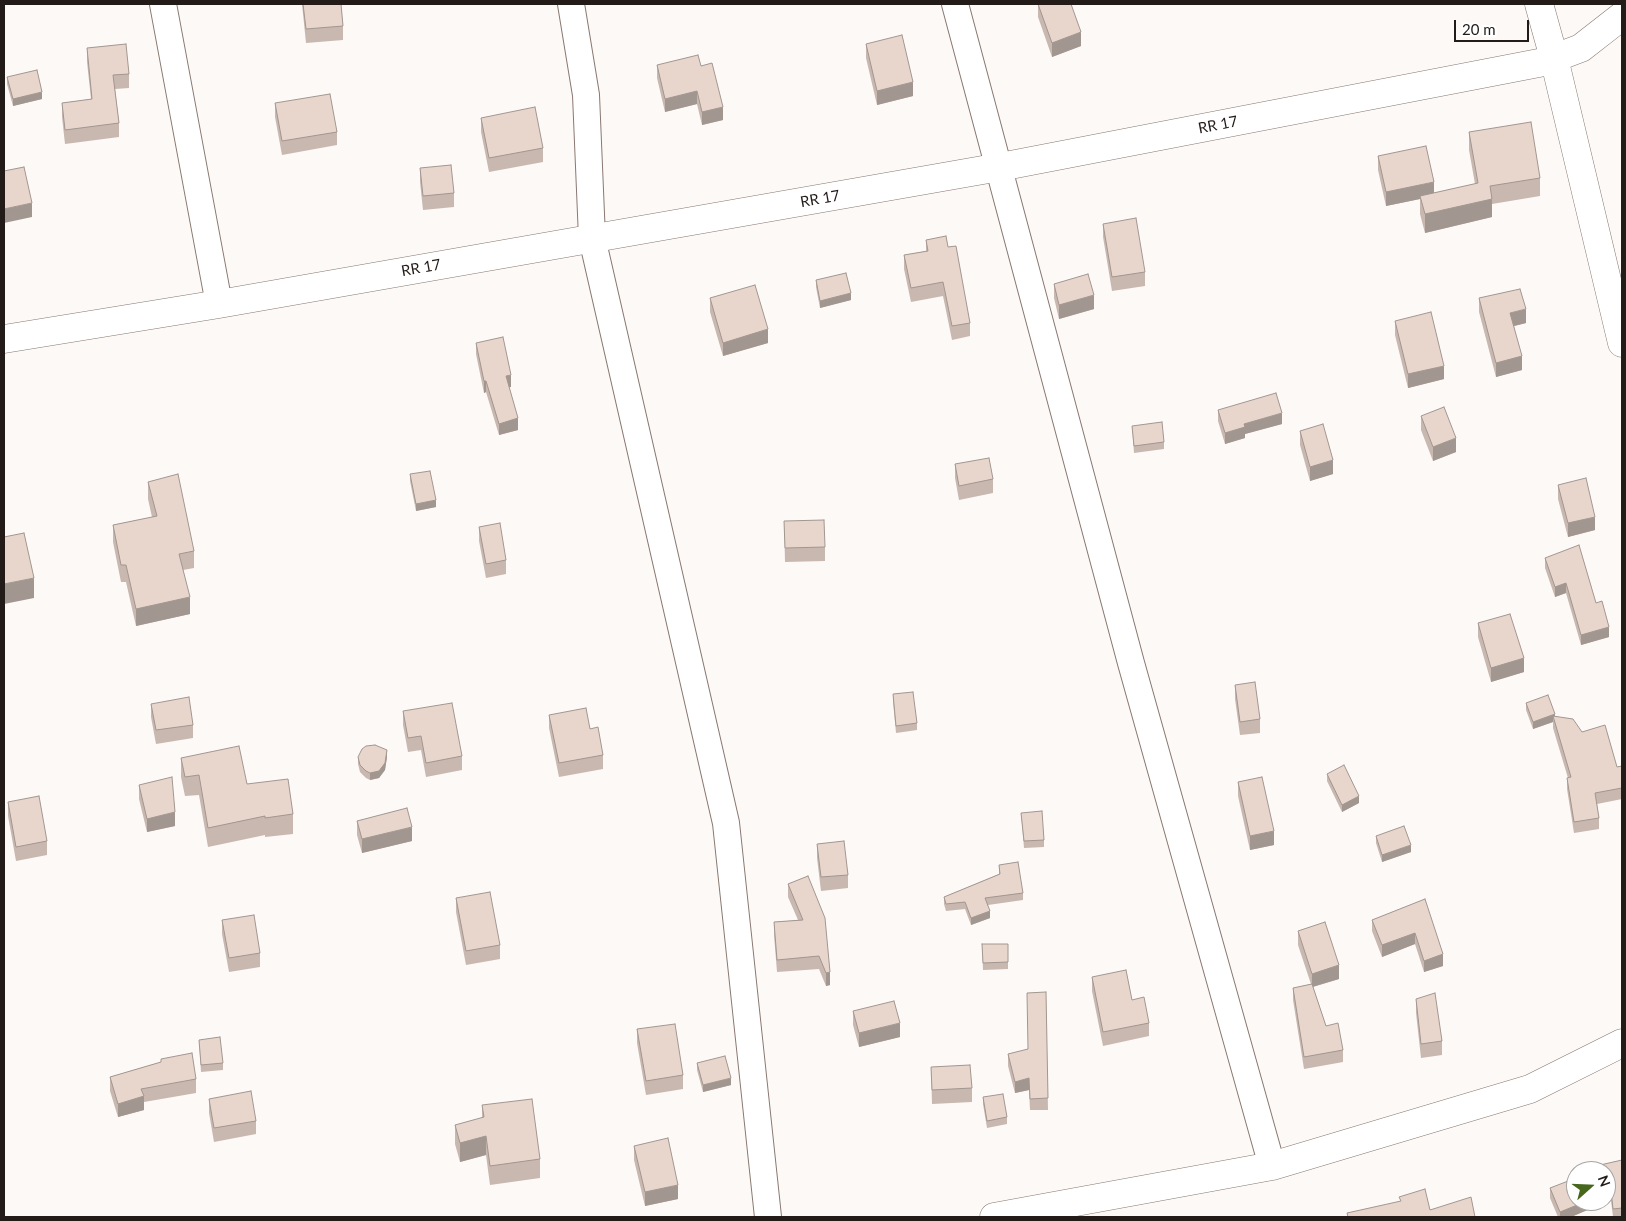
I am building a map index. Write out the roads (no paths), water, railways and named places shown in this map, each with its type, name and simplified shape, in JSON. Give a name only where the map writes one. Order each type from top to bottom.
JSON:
[{"type":"main road","points":[[1539,4],[1554,58],[1622,343]]},
{"type":"main road","name":"RR 17","points":[[4,339],[220,304],[1000,167],[1544,62],[1580,48],[1622,16]]},
{"type":"main road","points":[[994,1217],[1272,1166],[1530,1089],[1622,1043]]},
{"type":"street","points":[[163,4],[220,304]]},
{"type":"street","points":[[571,4],[586,95],[592,238],[726,822],[768,1217]]},
{"type":"street","points":[[956,4],[1131,663],[1272,1166]]}]
